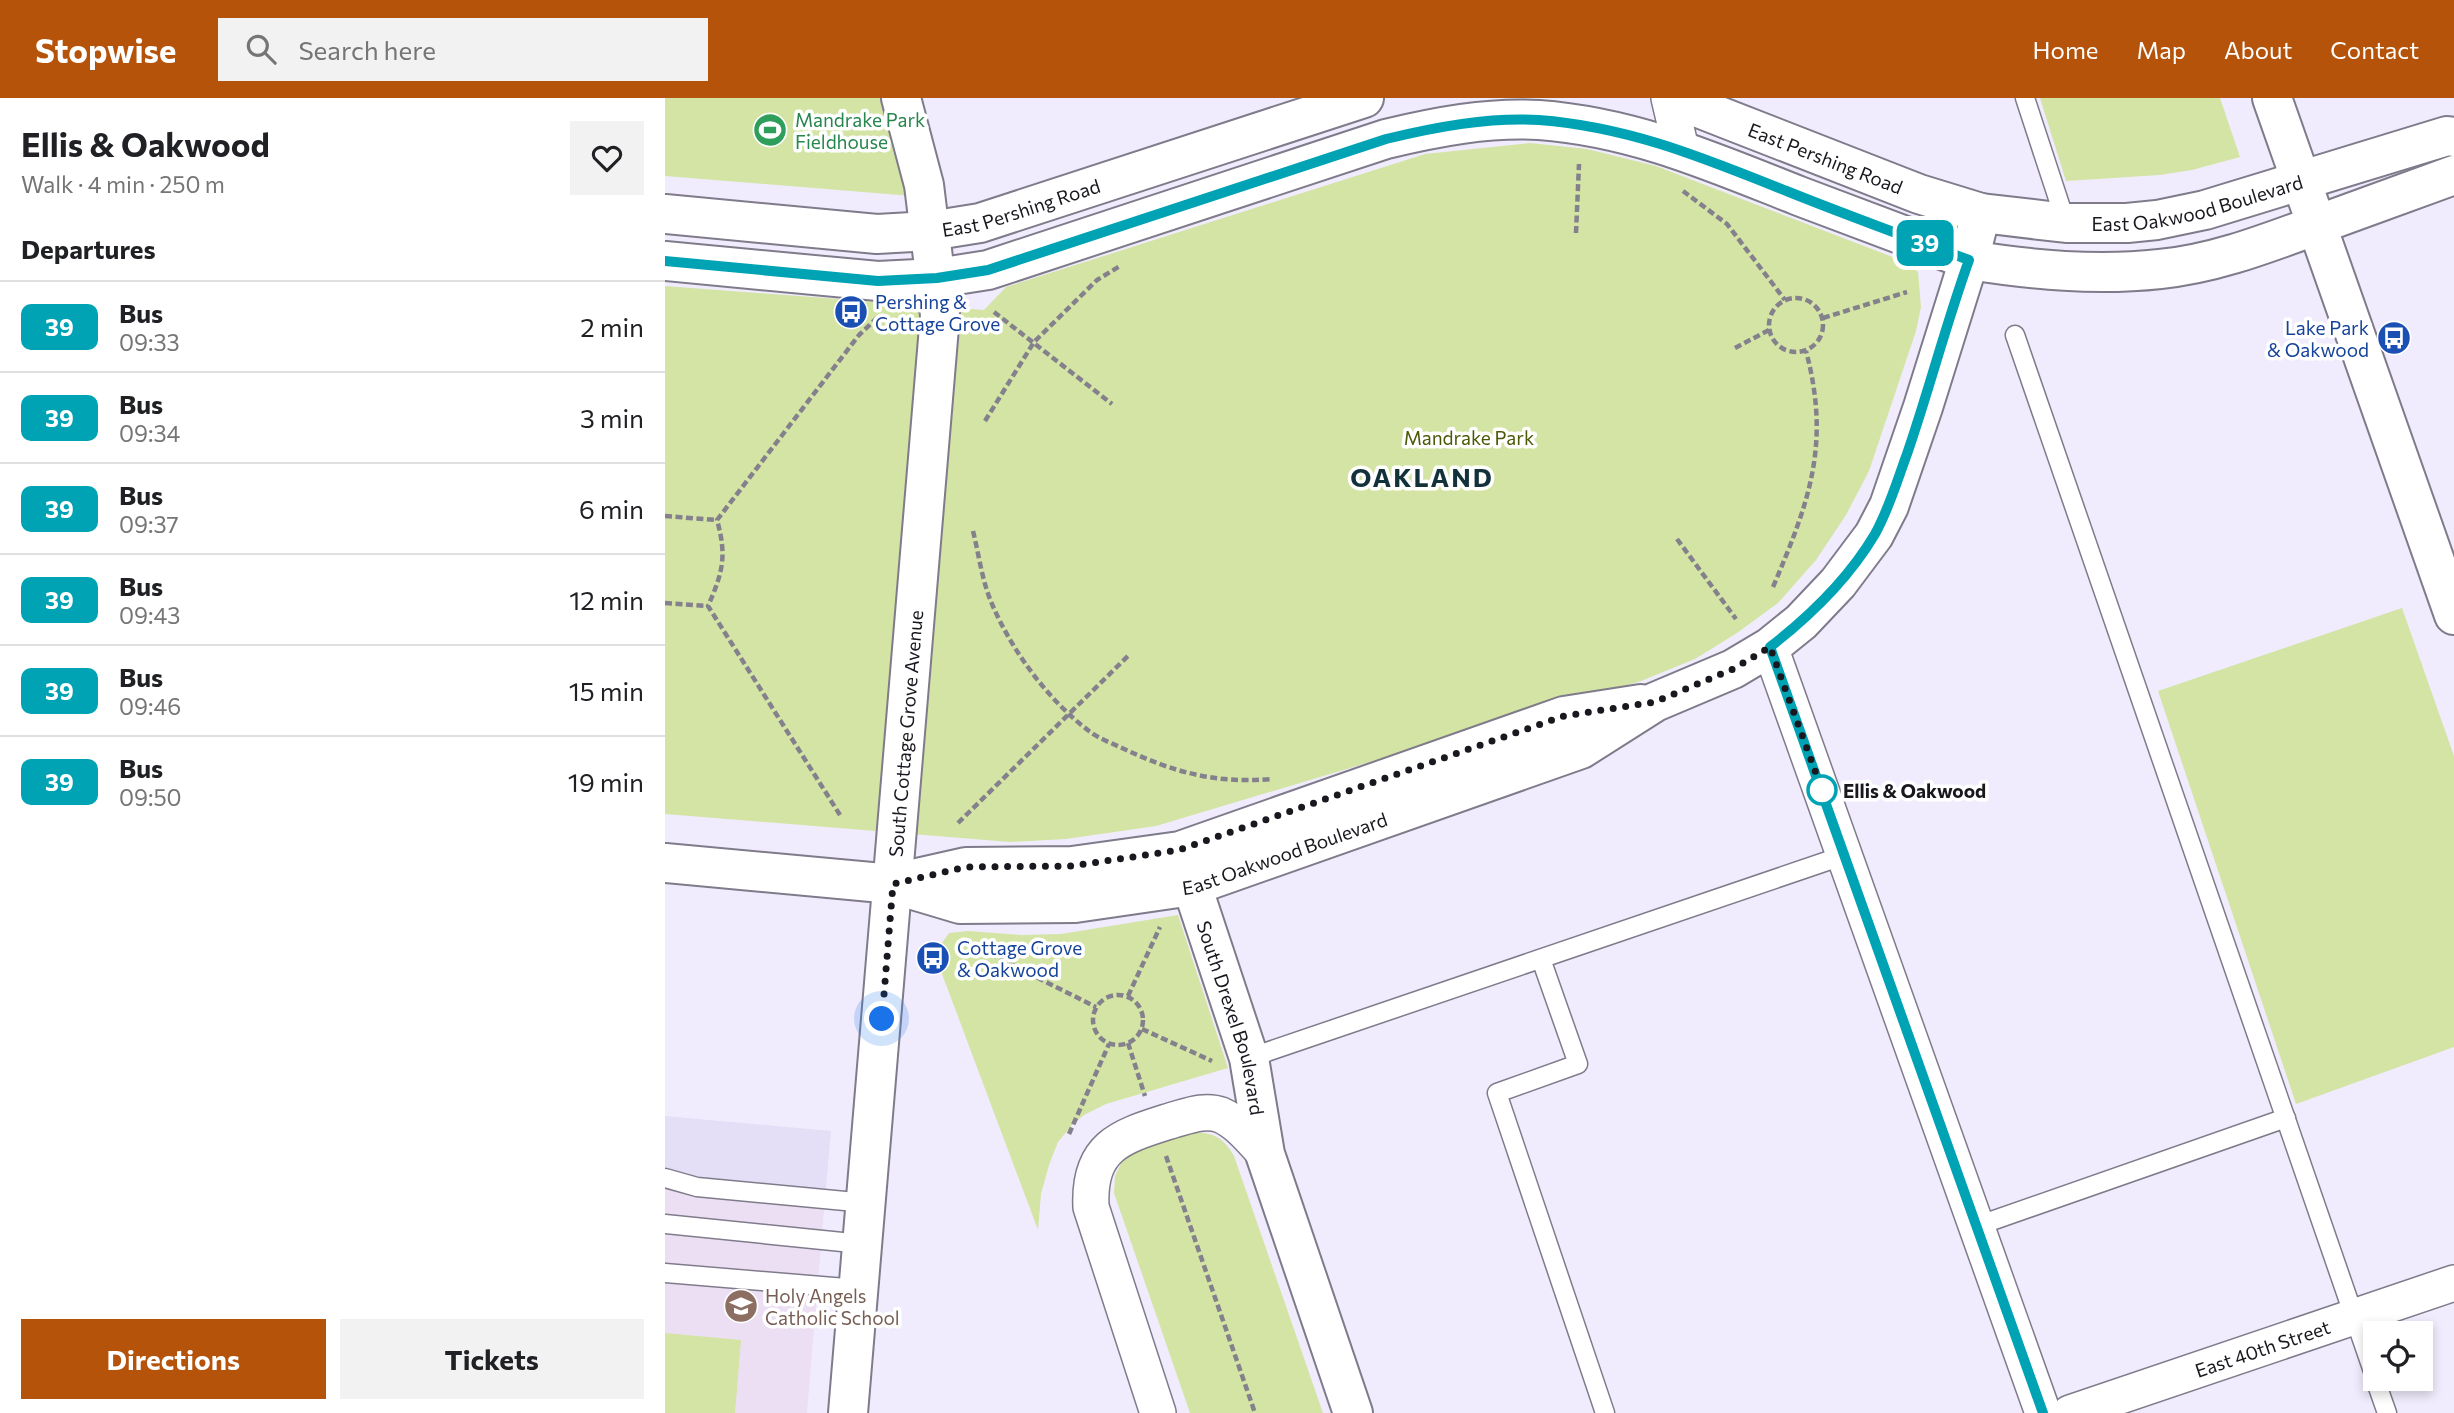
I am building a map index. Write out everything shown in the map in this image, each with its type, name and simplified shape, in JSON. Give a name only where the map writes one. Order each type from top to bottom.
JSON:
[{"type":"main road","name":"South Cottage Grove Avenue","points":[[848,1413],[940,315],[924,185],[901,98]]},
{"type":"main road","name":"East Pershing Road","points":[[665,214],[877,234],[930,231],[980,223],[1364,98]]},
{"type":"main road","name":"East Pershing Road","points":[[1671,98],[1919,194],[1981,213]]},
{"type":"main road","points":[[2272,98],[2454,615]]},
{"type":"main road","points":[[665,261],[878,281],[937,278],[988,270],[1386,139],[1434,128],[1485,121],[1524,120],[1573,111],[1627,134],[1681,149],[1969,260],[2018,268],[2070,272],[2162,269],[2252,248],[2454,175]]},
{"type":"main road","name":"East Oakwood Boulevard","points":[[665,863],[893,884],[960,904],[1075,903],[1192,886],[1581,750],[1655,702],[1733,669],[1770,647],[1801,622],[1838,583],[1874,535],[1889,506],[1923,407],[1981,213],[2103,225],[2157,220],[2204,210],[2447,136],[2454,137]]},
{"type":"main road","name":"East Oakwood Boulevard","points":[[893,884],[966,867],[1072,866],[1179,850],[1564,716],[1655,702]]},
{"type":"main road","name":"South Drexel Boulevard","points":[[1192,886],[1233,1060],[1353,1413]]},
{"type":"street","name":"East Pershing Road","points":[[1671,98],[1681,149]]},
{"type":"street","points":[[1770,647],[2043,1413]]},
{"type":"street","name":"South Drexel Boulevard","points":[[1158,1413],[1090,1207],[1089,1183],[1100,1160],[1119,1139],[1198,1113],[1219,1115],[1238,1126],[1265,1154]]},
{"type":"street","name":"East 40th Street","points":[[2070,1413],[2454,1283]]},
{"type":"lane","points":[[2025,98],[2066,223]]},
{"type":"lane","points":[[2014,335],[2363,1343]]},
{"type":"lane","points":[[1233,1060],[1845,855]]},
{"type":"lane","points":[[1541,958],[1578,1064],[1497,1093],[1605,1413]]},
{"type":"lane","points":[[1977,1226],[2286,1118]]},
{"type":"lane","points":[[665,1178],[697,1187],[866,1203]]},
{"type":"lane","points":[[665,1224],[862,1244]]},
{"type":"lane","points":[[665,1273],[858,1289]]},
{"type":"lane","points":[[2379,1391],[2387,1413]]},
{"type":"path","points":[[1576,233],[1579,164]]},
{"type":"path","points":[[1683,191],[1727,224],[1785,300]]},
{"type":"path","points":[[985,421],[1034,342],[1097,280],[1127,262]]},
{"type":"path","points":[[1823,318],[1907,292]]},
{"type":"path","points":[[1804,299],[1812,303],[1823,318],[1818,341],[1806,351],[1797,353],[1781,348],[1769,330],[1769,318],[1785,300],[1804,299]]},
{"type":"path","points":[[995,312],[1112,404]]},
{"type":"path","points":[[708,606],[721,578],[724,558],[717,520],[859,335],[880,316]]},
{"type":"path","points":[[1735,348],[1769,330]]},
{"type":"path","points":[[1773,587],[1804,511],[1813,477],[1817,431],[1815,397],[1806,351]]},
{"type":"path","points":[[665,516],[717,520]]},
{"type":"path","points":[[973,531],[991,602],[1009,636],[1045,687],[1070,715],[1091,733],[1171,769],[1241,782],[1272,779]]},
{"type":"path","points":[[1677,539],[1736,619]]},
{"type":"path","points":[[665,603],[708,606]]},
{"type":"path","points":[[708,606],[840,815]]},
{"type":"path","points":[[958,823],[1130,654]]},
{"type":"path","points":[[1128,996],[1165,916]]},
{"type":"path","points":[[961,940],[1096,1007]]},
{"type":"path","points":[[1128,996],[1140,1006],[1143,1013],[1142,1029],[1128,1044],[1109,1044],[1094,1028],[1093,1014],[1106,997],[1128,996]]},
{"type":"path","points":[[1142,1029],[1233,1060]]},
{"type":"path","points":[[1069,1134],[1109,1044]]},
{"type":"path","points":[[1128,1044],[1145,1097]]},
{"type":"path","points":[[1165,1155],[1255,1413]]},
{"type":"shaded area","points":[[665,1116],[831,1131],[825,1199],[665,1178]]},
{"type":"shaded area","name":"Holy Angels Catholic School","points":[[665,1178],[825,1199],[807,1413],[665,1413]]},
{"type":"green space","points":[[665,98],[898,98],[924,197],[665,176]]},
{"type":"green space","points":[[2040,98],[2220,98],[2240,157],[2192,170],[2159,175],[2066,181]]},
{"type":"green space","name":"Mandrake Park","points":[[1530,143],[1587,149],[1656,166],[1903,261],[1918,272],[1921,307],[1916,331],[1869,471],[1846,515],[1816,560],[1778,603],[1695,659],[1641,681],[1156,826],[1066,839],[1010,842],[665,814],[665,286],[984,310],[1006,287],[1425,154]]},
{"type":"green space","points":[[2402,608],[2454,756],[2454,1047],[2296,1104],[2158,691]]},
{"type":"green space","points":[[1178,915],[1228,1068],[1106,1104],[1073,1124],[1058,1142],[1049,1165],[1041,1194],[1038,1230],[939,966],[939,947],[949,933],[968,931],[1021,935],[1061,934]]},
{"type":"green space","points":[[1190,1132],[1217,1137],[1234,1156],[1323,1413],[1190,1413],[1114,1193],[1115,1176],[1125,1155]]},
{"type":"green space","points":[[665,1333],[741,1340],[735,1413],[665,1413]]},
{"type":"bus line","name":"39","points":[[665,261],[878,281],[937,278],[988,270],[1386,139],[1434,128],[1485,121],[1538,120],[1601,128],[1681,149],[1969,260],[1889,506],[1874,535],[1838,583],[1801,622],[1770,647],[2043,1413]]},
{"type":"place","name":"Mandrake Park Fieldhouse","points":[[770,130]]},
{"type":"place","name":"Pershing & Cottage Grove","points":[[851,312]]},
{"type":"place","name":"Lake Park & Oakwood","points":[[2394,338]]},
{"type":"place","name":"Ellis & Oakwood","points":[[1822,790]]},
{"type":"place","name":"Cottage Grove & Oakwood","points":[[933,958]]},
{"type":"place","name":"Holy Angels Catholic School","points":[[741,1306]]},
{"type":"district","name":"OAKLAND","points":[[1422,476]]},
{"type":"route","points":[[882,1019],[893,884],[966,867],[1072,866],[1179,850],[1564,716],[1655,702],[1733,669],[1770,647],[1822,790]]}]
